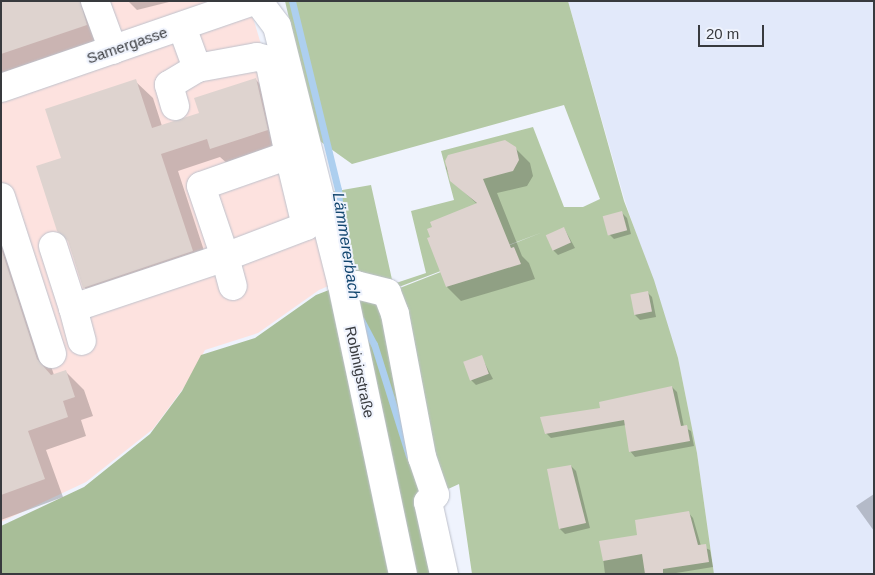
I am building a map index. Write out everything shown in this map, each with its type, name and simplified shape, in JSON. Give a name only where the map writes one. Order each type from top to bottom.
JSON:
[{"type":"street","points":[[95,1],[113,50]]},
{"type":"street","name":"Samergasse","points":[[1,88],[253,1]]},
{"type":"street","name":"Robinigstraße","points":[[258,1],[277,26],[349,285],[396,528],[403,574]]},
{"type":"street","points":[[182,27],[197,68]]},
{"type":"street","points":[[73,308],[225,257],[306,226],[270,60],[257,57],[197,68],[169,85],[175,106]]},
{"type":"street","points":[[234,286],[201,186],[289,154]]},
{"type":"street","points":[[1,197],[52,354]]},
{"type":"street","points":[[53,246],[82,341]]},
{"type":"street","points":[[349,285],[387,293],[395,314],[422,457],[435,495],[428,502],[444,574]]},
{"type":"shaded area","points":[[1,1],[248,1],[333,284],[319,290],[258,333],[205,350],[185,386],[153,429],[86,482],[1,522]]},
{"type":"shaded area","points":[[568,1],[874,1],[874,574],[714,574],[697,453],[678,358],[625,201]]},
{"type":"green space","points":[[285,1],[568,1],[624,201],[654,280],[678,358],[697,453],[714,574],[472,574],[459,484],[435,495],[387,293],[543,232],[391,290],[346,278],[331,192],[371,185],[393,284],[426,273],[411,211],[454,200],[441,151],[533,127],[564,207],[583,207],[600,199],[564,105],[352,164],[317,139]]},
{"type":"green space","points":[[342,285],[387,293],[444,574],[1,574],[1,526],[84,487],[150,434],[182,391],[201,355],[255,338],[316,295]]},
{"type":"building","points":[[1,1],[80,1],[87,25],[1,54]]},
{"type":"building","points":[[256,78],[268,130],[210,149],[207,139],[161,154],[193,251],[83,288],[68,241],[57,231],[36,166],[61,158],[45,109],[136,79],[152,128],[199,113],[194,98]]},
{"type":"building","points":[[505,140],[516,147],[519,160],[513,171],[483,179],[511,248],[514,247],[521,264],[446,287],[427,238],[430,237],[427,229],[432,227],[430,222],[477,203],[450,181],[445,161],[448,155]]},
{"type":"building","points":[[622,211],[627,230],[608,235],[603,216]]},
{"type":"building","points":[[564,227],[571,243],[553,251],[546,235]]},
{"type":"building","points":[[1,248],[37,359],[51,375],[66,370],[75,397],[63,401],[68,417],[28,431],[45,479],[1,495]]},
{"type":"building","points":[[648,291],[652,312],[634,315],[630,294]]},
{"type":"building","points":[[482,355],[489,374],[470,381],[463,362]]},
{"type":"building","points":[[672,386],[681,426],[687,425],[690,441],[629,452],[624,420],[545,434],[540,417],[600,408],[599,402]]},
{"type":"building","points":[[571,465],[586,523],[559,529],[547,469]]},
{"type":"building","points":[[689,511],[698,545],[706,544],[709,562],[663,569],[663,574],[645,574],[642,554],[603,561],[599,541],[637,535],[635,520]]},
{"type":"waterway","name":"Lämmererbach","points":[[292,1],[338,190],[342,235]]},
{"type":"waterway","name":"Lämmererbach","points":[[361,320],[374,344],[409,456]]}]
